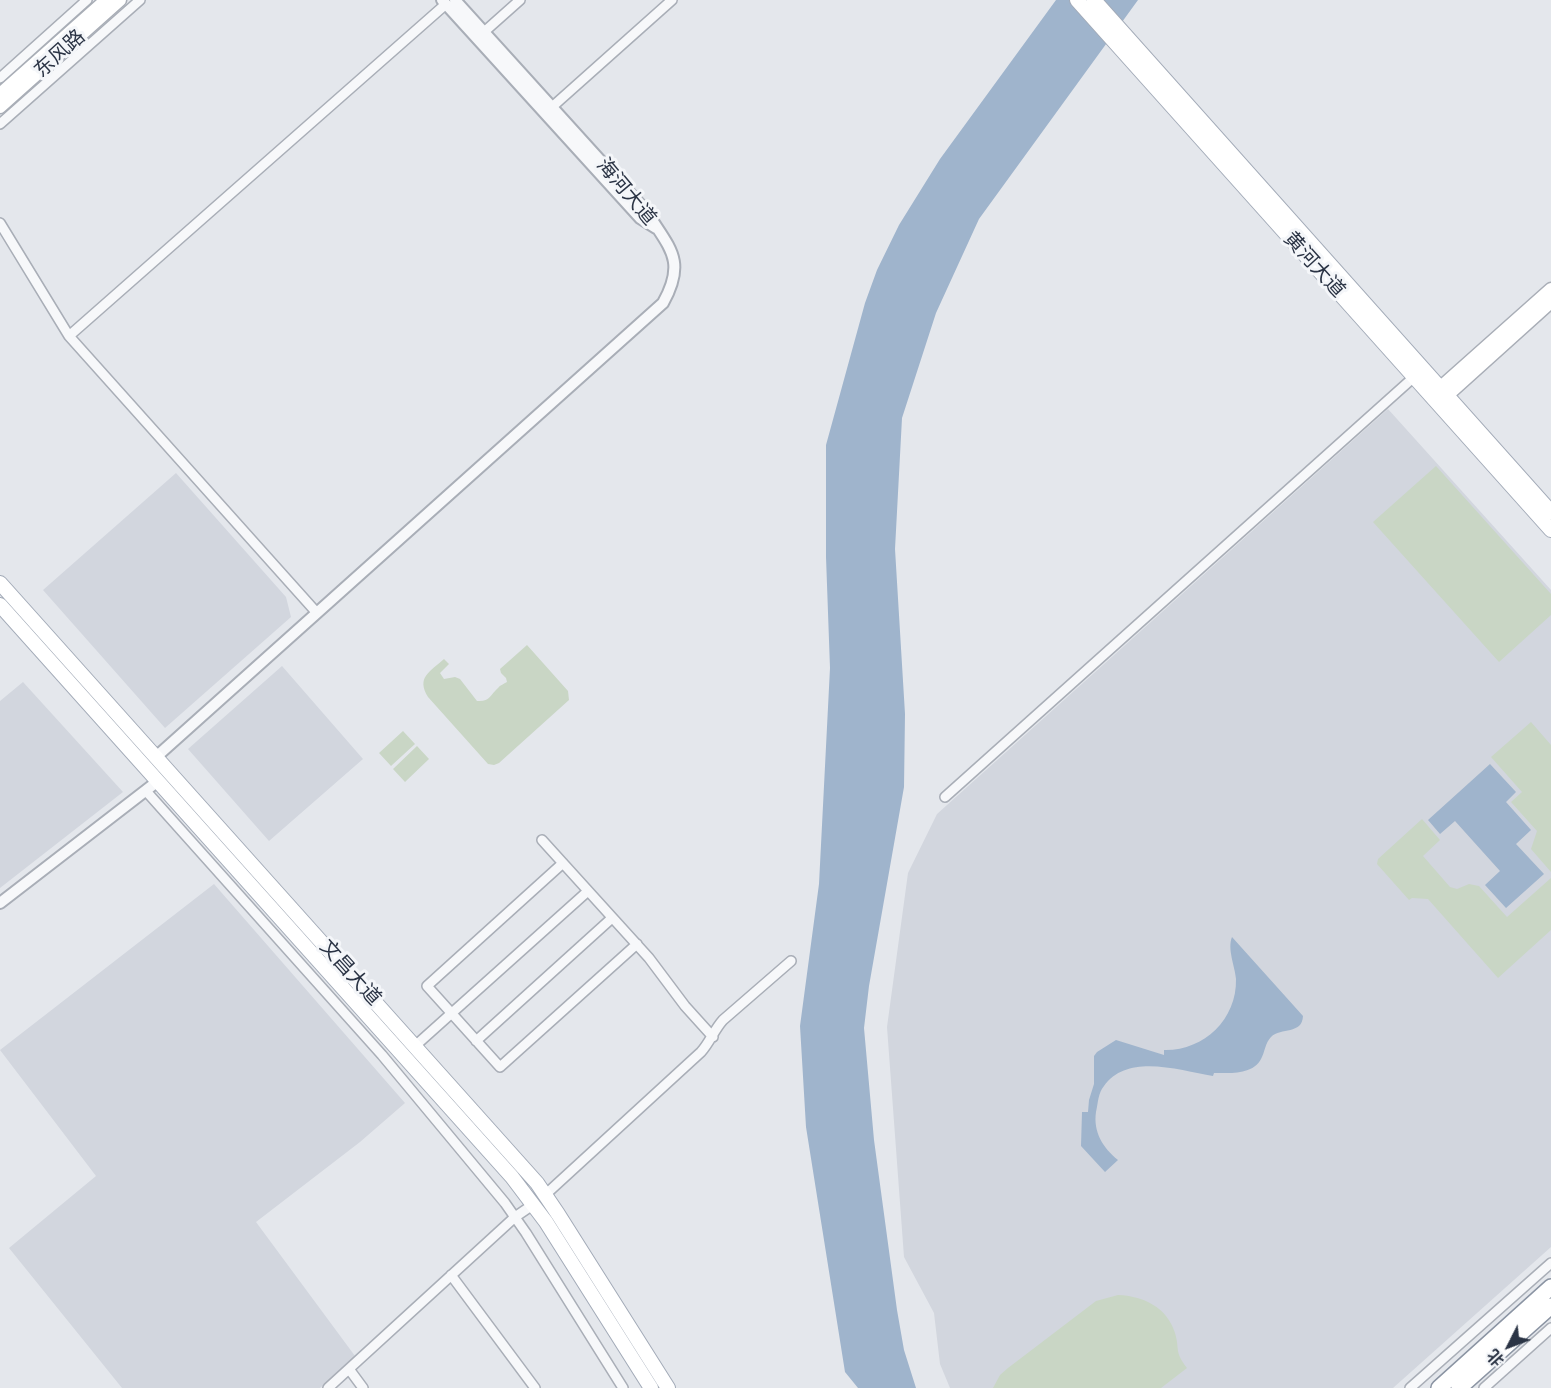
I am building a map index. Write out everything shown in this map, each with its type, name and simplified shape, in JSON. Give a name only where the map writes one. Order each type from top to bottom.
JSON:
[{"type":"highway","points":[[1439,1388],[1551,1287]]},
{"type":"highway","points":[[1459,1388],[1551,1306]]},
{"type":"main road","name":"东风路","points":[[0,94],[106,0]]},
{"type":"main road","name":"东风路","points":[[0,107],[120,0]]},
{"type":"main road","name":"黄河大道","points":[[1077,0],[1117,35],[1439,396],[1551,531]]},
{"type":"main road","name":"黄河大道","points":[[1094,0],[1117,35],[1414,377],[1439,396],[1551,512]]},
{"type":"main road","points":[[1439,396],[1551,289]]},
{"type":"main road","points":[[1439,396],[1551,302]]},
{"type":"main road","name":"文昌大道","points":[[0,583],[523,1168],[545,1195],[668,1388]]},
{"type":"main road","name":"文昌大道","points":[[0,604],[512,1177],[534,1204],[651,1388]]},
{"type":"street","points":[[0,78],[87,0]]},
{"type":"street","points":[[0,124],[140,0]]},
{"type":"street","points":[[484,32],[520,0]]},
{"type":"street","points":[[552,107],[672,0]]},
{"type":"street","points":[[69,336],[448,1]]},
{"type":"street","name":"海河大道","points":[[448,1],[484,32],[647,212],[659,230]]},
{"type":"street","name":"海河大道","points":[[448,1],[640,218],[659,230]]},
{"type":"street","points":[[0,223],[69,336],[317,613]]},
{"type":"street","points":[[156,757],[663,303],[671,285],[674,267],[669,243],[659,230]]},
{"type":"street","points":[[945,797],[1414,377]]},
{"type":"street","points":[[0,903],[158,781]]},
{"type":"street","points":[[146,790],[382,1055],[515,1217],[623,1388]]},
{"type":"street","points":[[542,840],[637,945],[712,1037]]},
{"type":"street","points":[[563,863],[426,986],[500,1067],[637,945]]},
{"type":"street","points":[[415,1046],[588,891]]},
{"type":"street","points":[[476,1041],[612,918]]},
{"type":"street","points":[[545,1195],[701,1052],[723,1020],[791,960]]},
{"type":"street","points":[[328,1388],[515,1217],[534,1204]]},
{"type":"street","points":[[1410,1388],[1551,1263]]},
{"type":"street","points":[[451,1275],[529,1386]]},
{"type":"street","points":[[1484,1388],[1551,1328]]},
{"type":"street","points":[[349,1368],[363,1388]]},
{"type":"shaded area","points":[[1388,409],[1551,590],[1551,1247],[1393,1388],[950,1388],[940,1364],[934,1313],[904,1257],[887,1027],[908,873],[937,814]]},
{"type":"shaded area","points":[[176,473],[286,597],[291,617],[165,728],[43,590]]},
{"type":"shaded area","points":[[282,666],[363,759],[269,841],[188,749]]},
{"type":"shaded area","points":[[23,682],[123,792],[0,888],[0,701]]},
{"type":"shaded area","points":[[214,884],[405,1103],[360,1142],[256,1222],[355,1356],[320,1388],[122,1388],[9,1248],[96,1176],[0,1050]]},
{"type":"green space","points":[[1436,466],[1551,594],[1551,615],[1499,662],[1373,522]]},
{"type":"green space","points":[[527,645],[568,691],[569,700],[499,763],[488,764],[428,697],[423,684],[424,680],[426,675],[444,659],[449,664],[440,673],[444,679],[455,677],[460,679],[477,701],[485,700],[507,682],[500,669]]},
{"type":"green space","points":[[1531,722],[1551,745],[1551,872],[1531,849],[1537,831],[1511,802],[1522,792],[1491,757]]},
{"type":"green space","points":[[403,731],[415,744],[391,766],[379,753]]},
{"type":"green space","points":[[417,746],[429,759],[405,782],[393,769]]},
{"type":"green space","points":[[1422,819],[1440,840],[1423,856],[1450,887],[1457,889],[1469,884],[1479,886],[1507,917],[1551,878],[1551,930],[1498,978],[1428,899],[1412,898],[1409,900],[1377,864],[1378,859]]},
{"type":"green space","points":[[1118,1295],[1145,1301],[1166,1316],[1175,1333],[1179,1354],[1187,1368],[1161,1388],[993,1388],[1000,1375],[1008,1368],[1096,1301]]},
{"type":"water","points":[[1056,0],[1138,0],[979,219],[936,313],[902,418],[895,549],[905,714],[904,787],[869,986],[864,1028],[874,1140],[897,1310],[904,1350],[916,1388],[858,1388],[845,1372],[806,1127],[800,1026],[819,884],[830,668],[826,557],[826,445],[865,303],[877,270],[899,225],[940,159]]},
{"type":"water","points":[[1490,764],[1516,792],[1506,802],[1531,830],[1516,844],[1544,874],[1506,908],[1485,885],[1500,871],[1455,821],[1440,834],[1428,820]]},
{"type":"water","points":[[1232,937],[1303,1016],[1302,1022],[1295,1028],[1271,1037],[1261,1059],[1247,1070],[1214,1073],[1213,1076],[1156,1066],[1127,1069],[1114,1076],[1100,1092],[1095,1119],[1100,1139],[1118,1160],[1105,1172],[1081,1146],[1082,1112],[1088,1112],[1094,1084],[1094,1056],[1116,1040],[1164,1055],[1164,1050],[1192,1045],[1215,1030],[1231,1008],[1235,994],[1236,979],[1230,947]]}]
